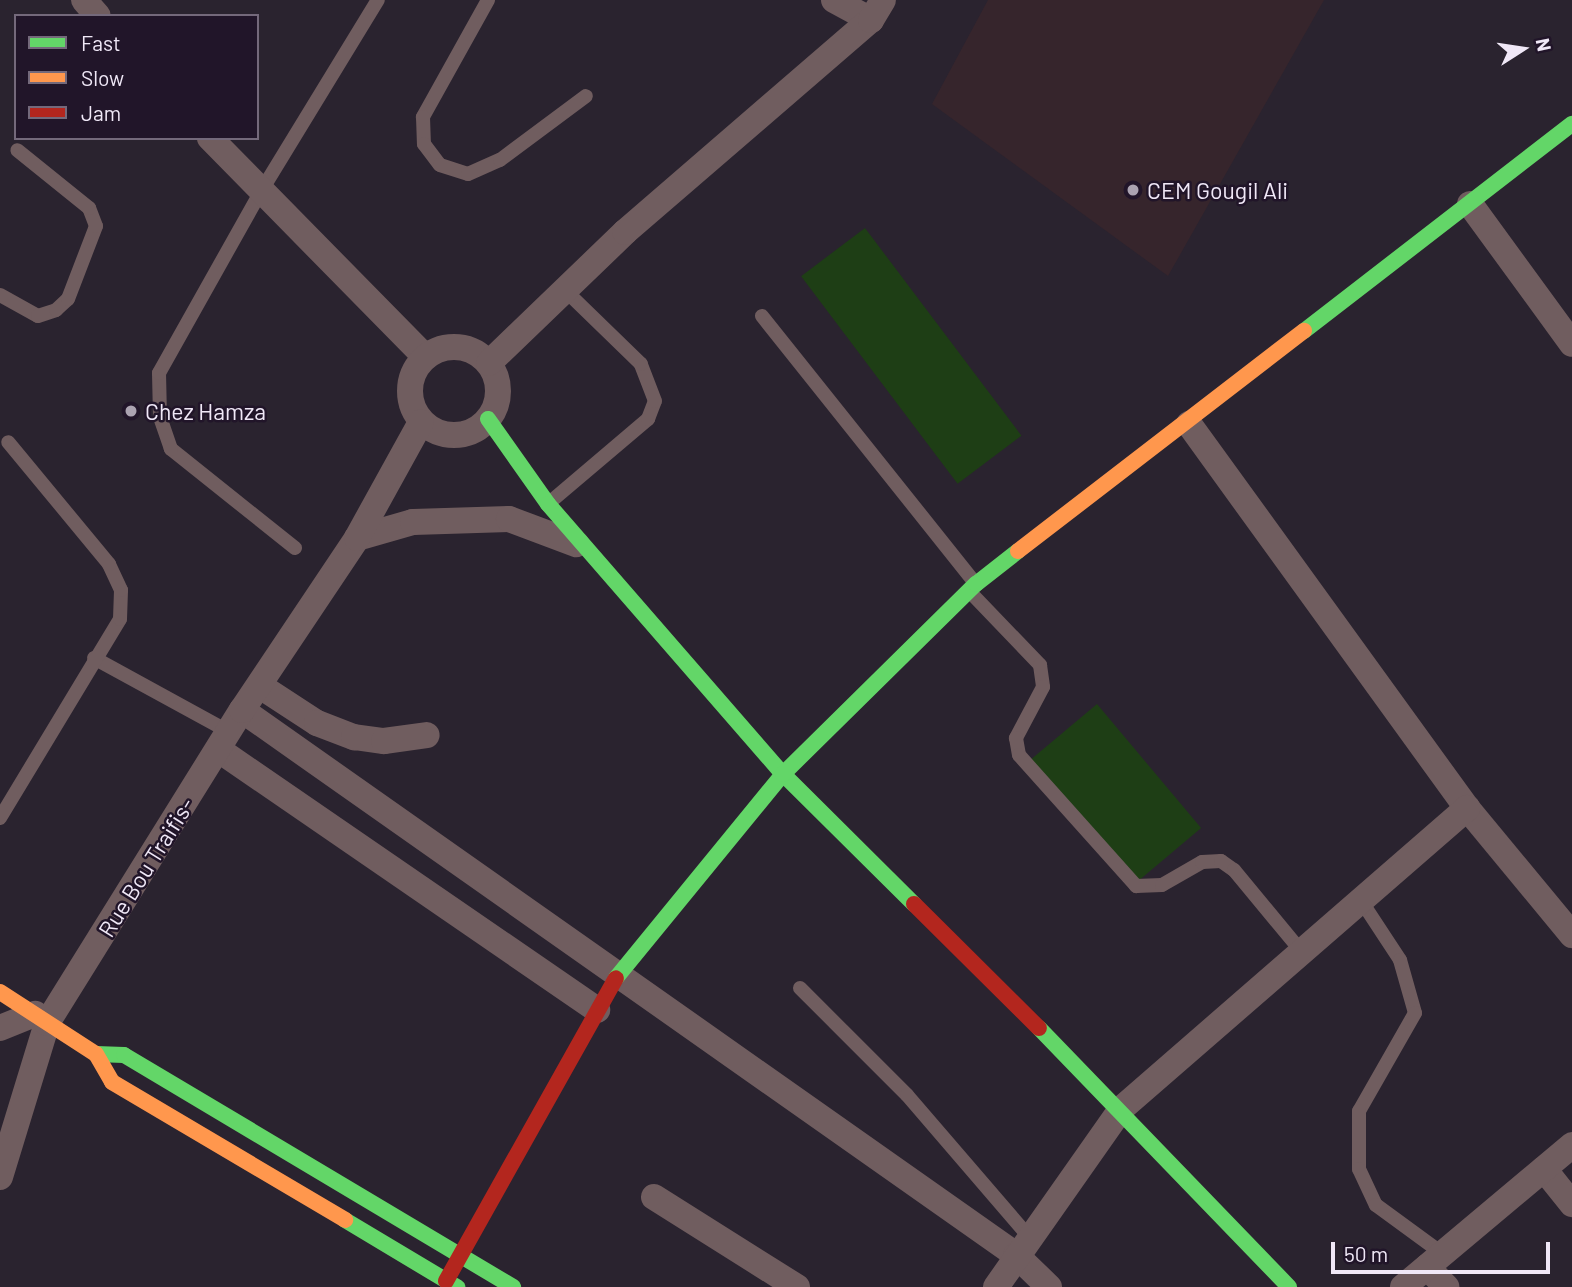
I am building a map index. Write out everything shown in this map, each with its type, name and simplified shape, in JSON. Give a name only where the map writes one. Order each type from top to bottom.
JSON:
[{"type":"street","points":[[84,0],[96,14]]},
{"type":"street","points":[[834,0],[877,10]]},
{"type":"street","points":[[489,363],[564,289],[877,10]]},
{"type":"street","points":[[0,992],[96,1054],[112,1082],[452,1284],[460,1257],[617,976],[783,774],[973,588],[1189,424],[1572,124]]},
{"type":"street","points":[[212,140],[260,193],[425,357]]},
{"type":"street","points":[[1470,204],[1572,344]]},
{"type":"street","points":[[458,347],[478,353],[489,363],[498,391],[488,419],[463,435],[433,431],[421,422],[413,409],[410,381],[425,357],[436,349],[458,347]]},
{"type":"street","points":[[488,419],[548,504],[783,774],[1121,1109],[1289,1287]]},
{"type":"street","name":"Rue Bou Traifis-","points":[[0,1177],[41,1019],[357,538],[421,422]]},
{"type":"street","points":[[1189,424],[1467,808],[1572,935]]},
{"type":"street","points":[[357,538],[413,522],[509,519],[547,530],[587,550]]},
{"type":"street","points":[[260,686],[317,723],[354,737],[384,741],[427,735]]},
{"type":"street","points":[[230,731],[617,976],[1022,1246],[1049,1287]]},
{"type":"street","points":[[230,731],[597,1010]]},
{"type":"street","points":[[996,1287],[1022,1246],[1121,1109],[1467,808]]},
{"type":"street","points":[[0,1028],[41,1019]]},
{"type":"street","points":[[96,1054],[124,1055],[513,1287]]},
{"type":"street","points":[[1403,1287],[1572,1146]]},
{"type":"street","points":[[1544,1169],[1572,1205]]},
{"type":"street","points":[[654,1197],[797,1287]]},
{"type":"street","points":[[1435,1260],[1447,1287]]},
{"type":"lane","points":[[295,548],[171,449],[160,417],[159,373],[260,193],[378,0]]},
{"type":"lane","points":[[488,0],[423,117],[425,144],[440,165],[468,174],[500,160],[586,96]]},
{"type":"lane","points":[[0,295],[38,316],[56,310],[68,299],[96,226],[89,208],[17,150]]},
{"type":"lane","points":[[548,504],[648,419],[655,401],[641,364],[564,289]]},
{"type":"lane","points":[[762,316],[973,588],[1040,666],[1043,687],[1016,738],[1019,755],[1136,886],[1162,885],[1202,862],[1221,861],[1234,870],[1301,951]]},
{"type":"lane","points":[[0,818],[94,658],[120,619],[121,590],[109,564],[8,442]]},
{"type":"lane","points":[[94,658],[230,731]]},
{"type":"lane","points":[[1360,899],[1400,960],[1415,1013],[1359,1111],[1359,1169],[1376,1205],[1435,1260]]},
{"type":"lane","points":[[800,988],[907,1095],[1022,1246]]},
{"type":"shaded area","name":"CEM Gougil Ali","points":[[988,0],[1324,0],[1168,276],[932,104]]},
{"type":"green space","points":[[865,228],[1021,436],[958,484],[801,276]]},
{"type":"green space","points":[[1097,704],[1201,828],[1130,888],[1026,764]]},
{"type":"traffic: fast","points":[[1304,331],[1572,124]]},
{"type":"traffic: fast","points":[[488,419],[548,504],[783,774],[914,904]]},
{"type":"traffic: fast","points":[[616,978],[783,774],[976,584],[1018,551]]},
{"type":"traffic: fast","points":[[1039,1028],[1289,1287]]},
{"type":"traffic: fast","points":[[96,1054],[124,1055],[513,1287]]},
{"type":"traffic: fast","points":[[345,1220],[457,1287]]},
{"type":"traffic: slow","points":[[1018,551],[1304,331]]},
{"type":"traffic: slow","points":[[0,992],[96,1054],[112,1082],[345,1220]]},
{"type":"traffic: jam","points":[[914,904],[1039,1028]]},
{"type":"traffic: jam","points":[[446,1281],[616,978]]},
{"type":"place","name":"CEM Gougil Ali","points":[[1133,190]]},
{"type":"place","name":"Chez Hamza","points":[[131,411]]}]
